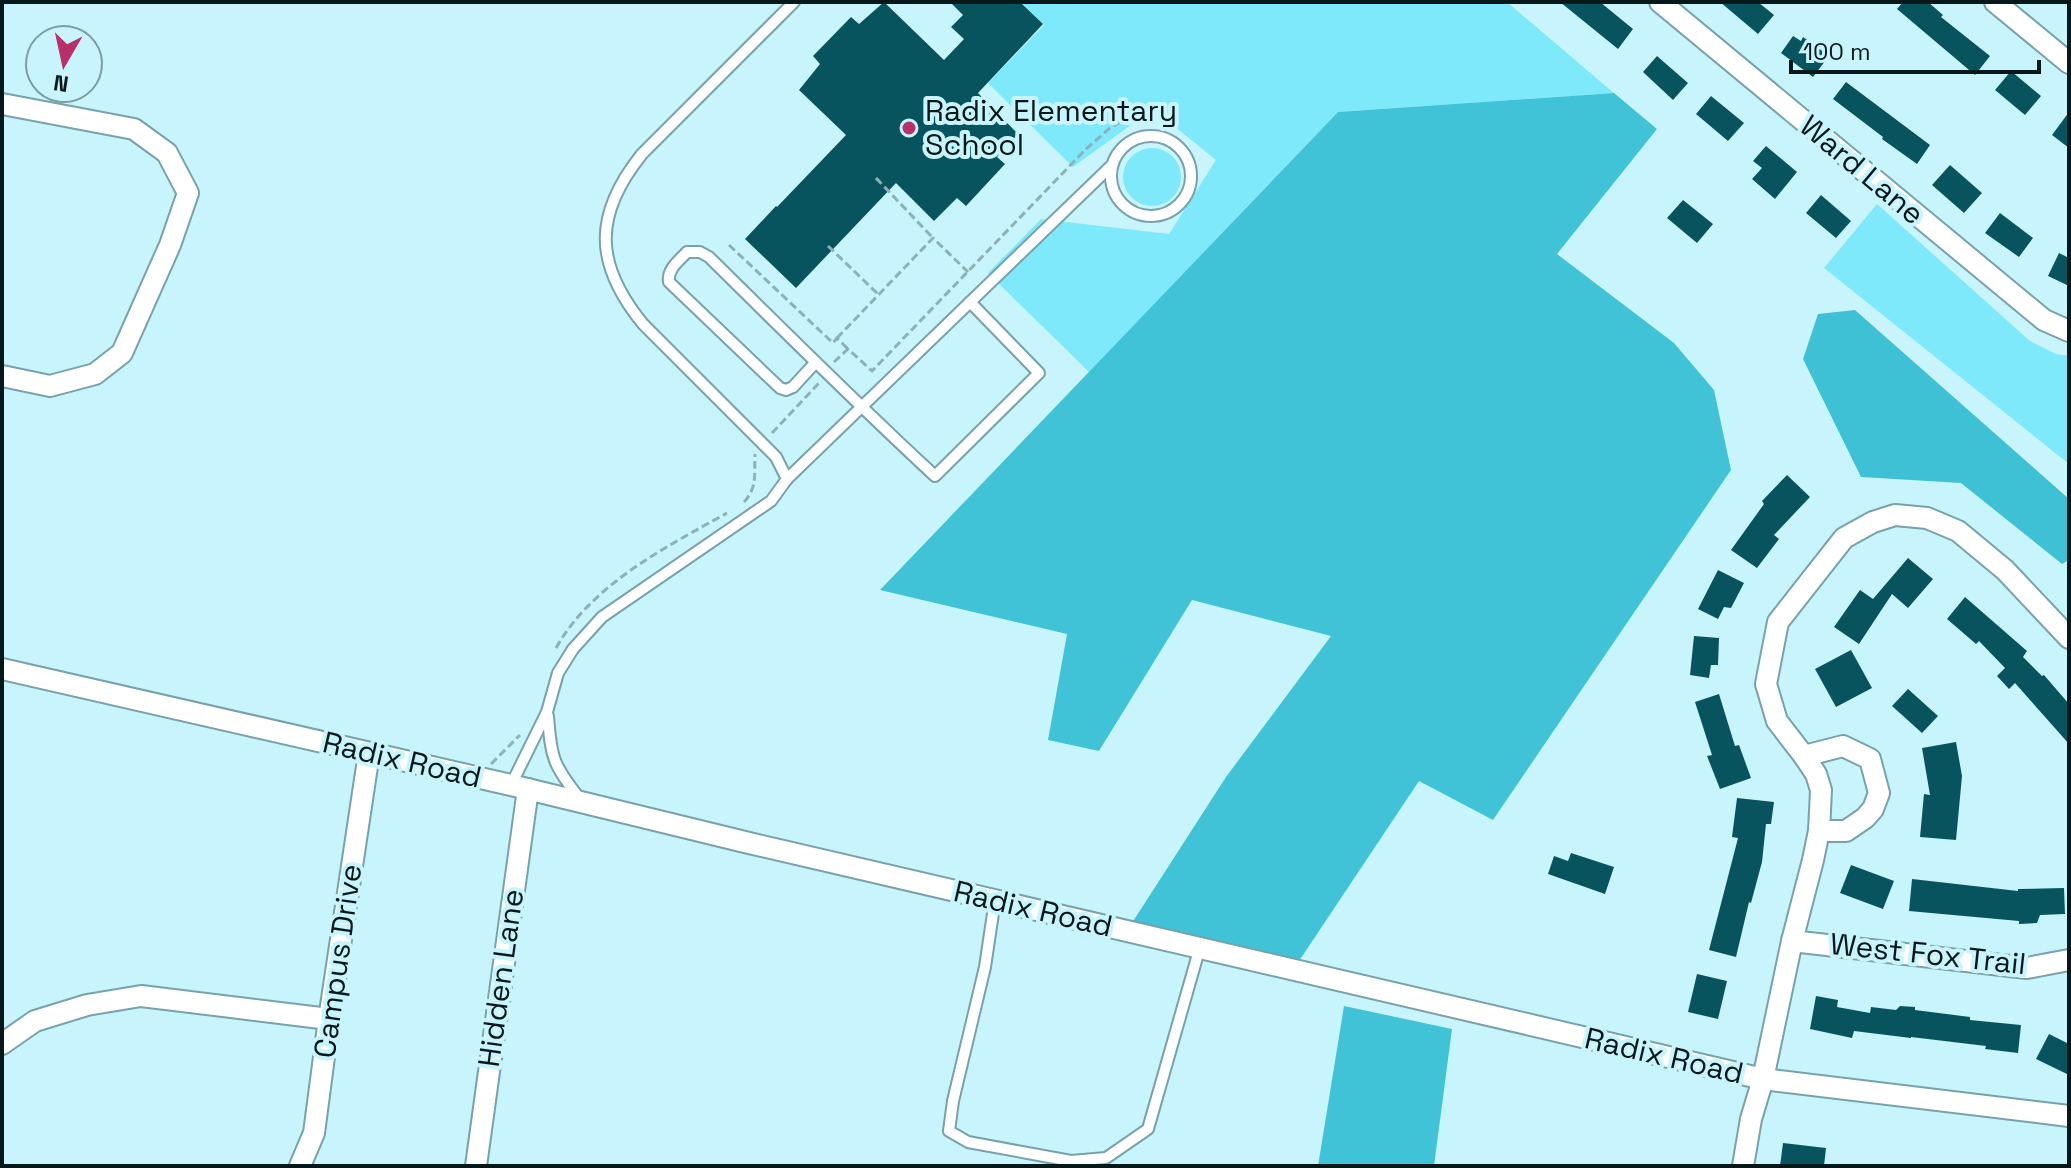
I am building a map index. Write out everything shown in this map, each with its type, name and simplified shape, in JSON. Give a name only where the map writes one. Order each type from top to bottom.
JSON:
[{"type":"street","name":"Ward Lane","points":[[1660,2],[2044,320],[2069,331]]},
{"type":"street","points":[[1995,2],[2069,63]]},
{"type":"street","points":[[2,104],[134,129],[167,153],[188,193],[170,245],[122,353],[95,374],[50,386],[2,376]]},
{"type":"street","points":[[1743,1166],[1751,1119],[1763,1079],[1819,831],[1821,790],[1816,774],[1777,721],[1766,684],[1778,622],[1844,538],[1873,522],[1895,515],[1927,518],[1958,531],[2005,570],[2069,638]]},
{"type":"street","name":"Radix Road","points":[[2,669],[1763,1079],[2069,1116]]},
{"type":"street","points":[[1804,756],[1843,746],[1870,759],[1879,793],[1873,809],[1846,831],[1819,831]]},
{"type":"street","name":"Campus Drive","points":[[300,1166],[314,1133],[369,753]]},
{"type":"street","name":"Hidden Lane","points":[[476,1166],[519,787]]},
{"type":"street","name":"West Fox Trail","points":[[1792,941],[2027,968],[2067,967]]},
{"type":"street","points":[[2,1044],[35,1021],[87,1005],[141,996],[329,1019]]},
{"type":"lane","points":[[787,479],[776,457],[643,324],[627,304],[610,269],[605,230],[616,193],[625,175],[642,154],[794,2]]},
{"type":"lane","points":[[519,787],[558,673],[573,649],[602,617],[771,501],[787,479],[1111,166],[1121,148],[1141,136],[1164,138],[1183,151],[1192,172],[1187,195],[1171,212],[1149,217],[1127,210],[1112,192],[1111,166]]},
{"type":"lane","points":[[815,363],[793,387],[786,390],[780,388],[669,282],[671,269],[687,252],[700,252],[709,257],[815,363],[860,408],[935,476],[1039,373],[970,302]]},
{"type":"lane","points":[[547,712],[553,758],[584,803]]},
{"type":"lane","points":[[995,900],[985,967],[953,1101],[949,1131],[968,1142],[1071,1161],[1106,1158],[1148,1129],[1200,947]]},
{"type":"path","points":[[837,338],[872,371],[1095,140],[1133,115]]},
{"type":"path","points":[[876,178],[968,272]]},
{"type":"path","points":[[729,245],[833,343],[933,238]]},
{"type":"path","points":[[828,246],[879,295]]},
{"type":"path","points":[[831,365],[848,349]]},
{"type":"shaded area","points":[[1021,2],[1507,2],[1614,93],[1338,112],[1089,372],[988,273],[1041,219],[1169,234],[1216,160],[1153,109],[1073,167],[988,83],[1044,25]]},
{"type":"shaded area","points":[[1614,93],[1657,129],[1557,254],[1674,343],[1714,390],[1731,470],[1493,820],[1419,781],[1297,964],[1130,926],[1226,777],[1331,636],[1192,600],[1099,751],[1048,740],[1067,634],[880,590],[1338,112]]},
{"type":"shaded area","points":[[1152,148],[1163,150],[1172,157],[1179,166],[1179,188],[1172,197],[1163,204],[1152,206],[1141,204],[1132,197],[1125,188],[1123,177],[1125,166],[1132,157],[1141,150]]},
{"type":"shaded area","points":[[1877,204],[2030,341],[2056,354],[2069,356],[2069,464],[1824,268]]},
{"type":"shaded area","points":[[1855,310],[2069,499],[2069,560],[2062,564],[1961,483],[1861,477],[1803,359],[1818,314]]},
{"type":"shaded area","points":[[1344,1006],[1452,1029],[1434,1166],[1318,1166]]},
{"type":"building","points":[[884,2],[944,60],[964,39],[951,27],[963,15],[950,2],[1020,2],[1043,24],[978,93],[1018,134],[997,157],[1005,164],[966,206],[957,198],[934,221],[896,183],[796,288],[745,239],[846,135],[799,90],[820,64],[813,56],[851,17],[859,24]]},
{"type":"building","points":[[1560,2],[1600,2],[1633,29],[1618,49]]},
{"type":"building","points":[[1720,2],[1758,2],[1774,15],[1758,34]]},
{"type":"building","points":[[1903,2],[1928,2],[1943,15],[1941,17],[1990,56],[1975,75],[1897,9]]},
{"type":"building","points":[[1793,36],[1801,41],[1803,37],[1829,56],[1813,77],[1781,53]]},
{"type":"building","points":[[1657,56],[1688,83],[1673,100],[1643,72]]},
{"type":"building","points":[[2011,71],[2041,96],[2025,115],[1995,90]]},
{"type":"building","points":[[1846,82],[1930,145],[1917,164],[1833,99]]},
{"type":"building","points":[[1711,96],[1744,123],[1728,141],[1696,114]]},
{"type":"building","points":[[2069,112],[2069,148],[2052,135]]},
{"type":"building","points":[[1766,146],[1797,172],[1775,199],[1752,179],[1762,168],[1753,161]]},
{"type":"building","points":[[1950,165],[1982,193],[1964,213],[1932,185]]},
{"type":"building","points":[[1821,195],[1851,221],[1836,238],[1806,213]]},
{"type":"building","points":[[1683,200],[1713,224],[1697,243],[1667,218]]},
{"type":"building","points":[[2000,213],[2033,238],[2019,257],[1985,233]]},
{"type":"building","points":[[2059,253],[2069,258],[2069,286],[2048,276]]},
{"type":"building","points":[[1787,475],[1810,497],[1774,535],[1779,539],[1757,568],[1731,550],[1764,504],[1762,501]]},
{"type":"building","points":[[1908,558],[1933,579],[1908,608],[1892,594],[1859,644],[1834,627],[1860,590],[1873,599]]},
{"type":"building","points":[[1718,570],[1744,583],[1731,608],[1724,607],[1718,619],[1698,609]]},
{"type":"building","points":[[1965,597],[2027,651],[2023,657],[2044,675],[2069,704],[2069,744],[2015,683],[2009,689],[1997,676],[2005,668],[1979,641],[1976,644],[1947,619]]},
{"type":"building","points":[[1694,636],[1719,638],[1718,665],[1711,665],[1709,678],[1690,675]]},
{"type":"building","points":[[1851,650],[1872,688],[1836,707],[1815,669]]},
{"type":"building","points":[[1908,689],[1938,716],[1922,733],[1892,706]]},
{"type":"building","points":[[1719,694],[1735,746],[1739,745],[1751,778],[1720,789],[1707,756],[1712,755],[1695,702]]},
{"type":"building","points":[[1956,742],[1962,776],[1956,840],[1920,837],[1924,794],[1930,795],[1922,748]]},
{"type":"building","points":[[1737,798],[1774,802],[1771,824],[1766,824],[1762,862],[1736,957],[1709,950],[1738,838],[1732,837]]},
{"type":"building","points":[[1571,853],[1614,867],[1605,894],[1548,874],[1554,856],[1568,861]]},
{"type":"building","points":[[1851,865],[1894,881],[1883,909],[1840,893]]},
{"type":"building","points":[[1912,879],[2018,891],[2064,888],[2065,914],[2040,915],[2037,923],[2019,924],[2019,921],[1909,911]]},
{"type":"building","points":[[1697,974],[1727,981],[1718,1019],[1688,1012]]},
{"type":"building","points":[[1816,996],[1838,1000],[1837,1007],[1870,1013],[1871,1007],[1896,1010],[1900,1006],[1915,1007],[1915,1010],[1970,1017],[1970,1020],[2021,1025],[2018,1053],[1985,1049],[1986,1046],[1854,1031],[1852,1038],[1810,1029]]},
{"type":"building","points":[[2049,1034],[2069,1044],[2069,1075],[2036,1059]]},
{"type":"building","points":[[1783,1143],[1826,1148],[1824,1166],[1780,1166]]},
{"type":"place","name":"Radix Elementary School","points":[[909,128]]}]
